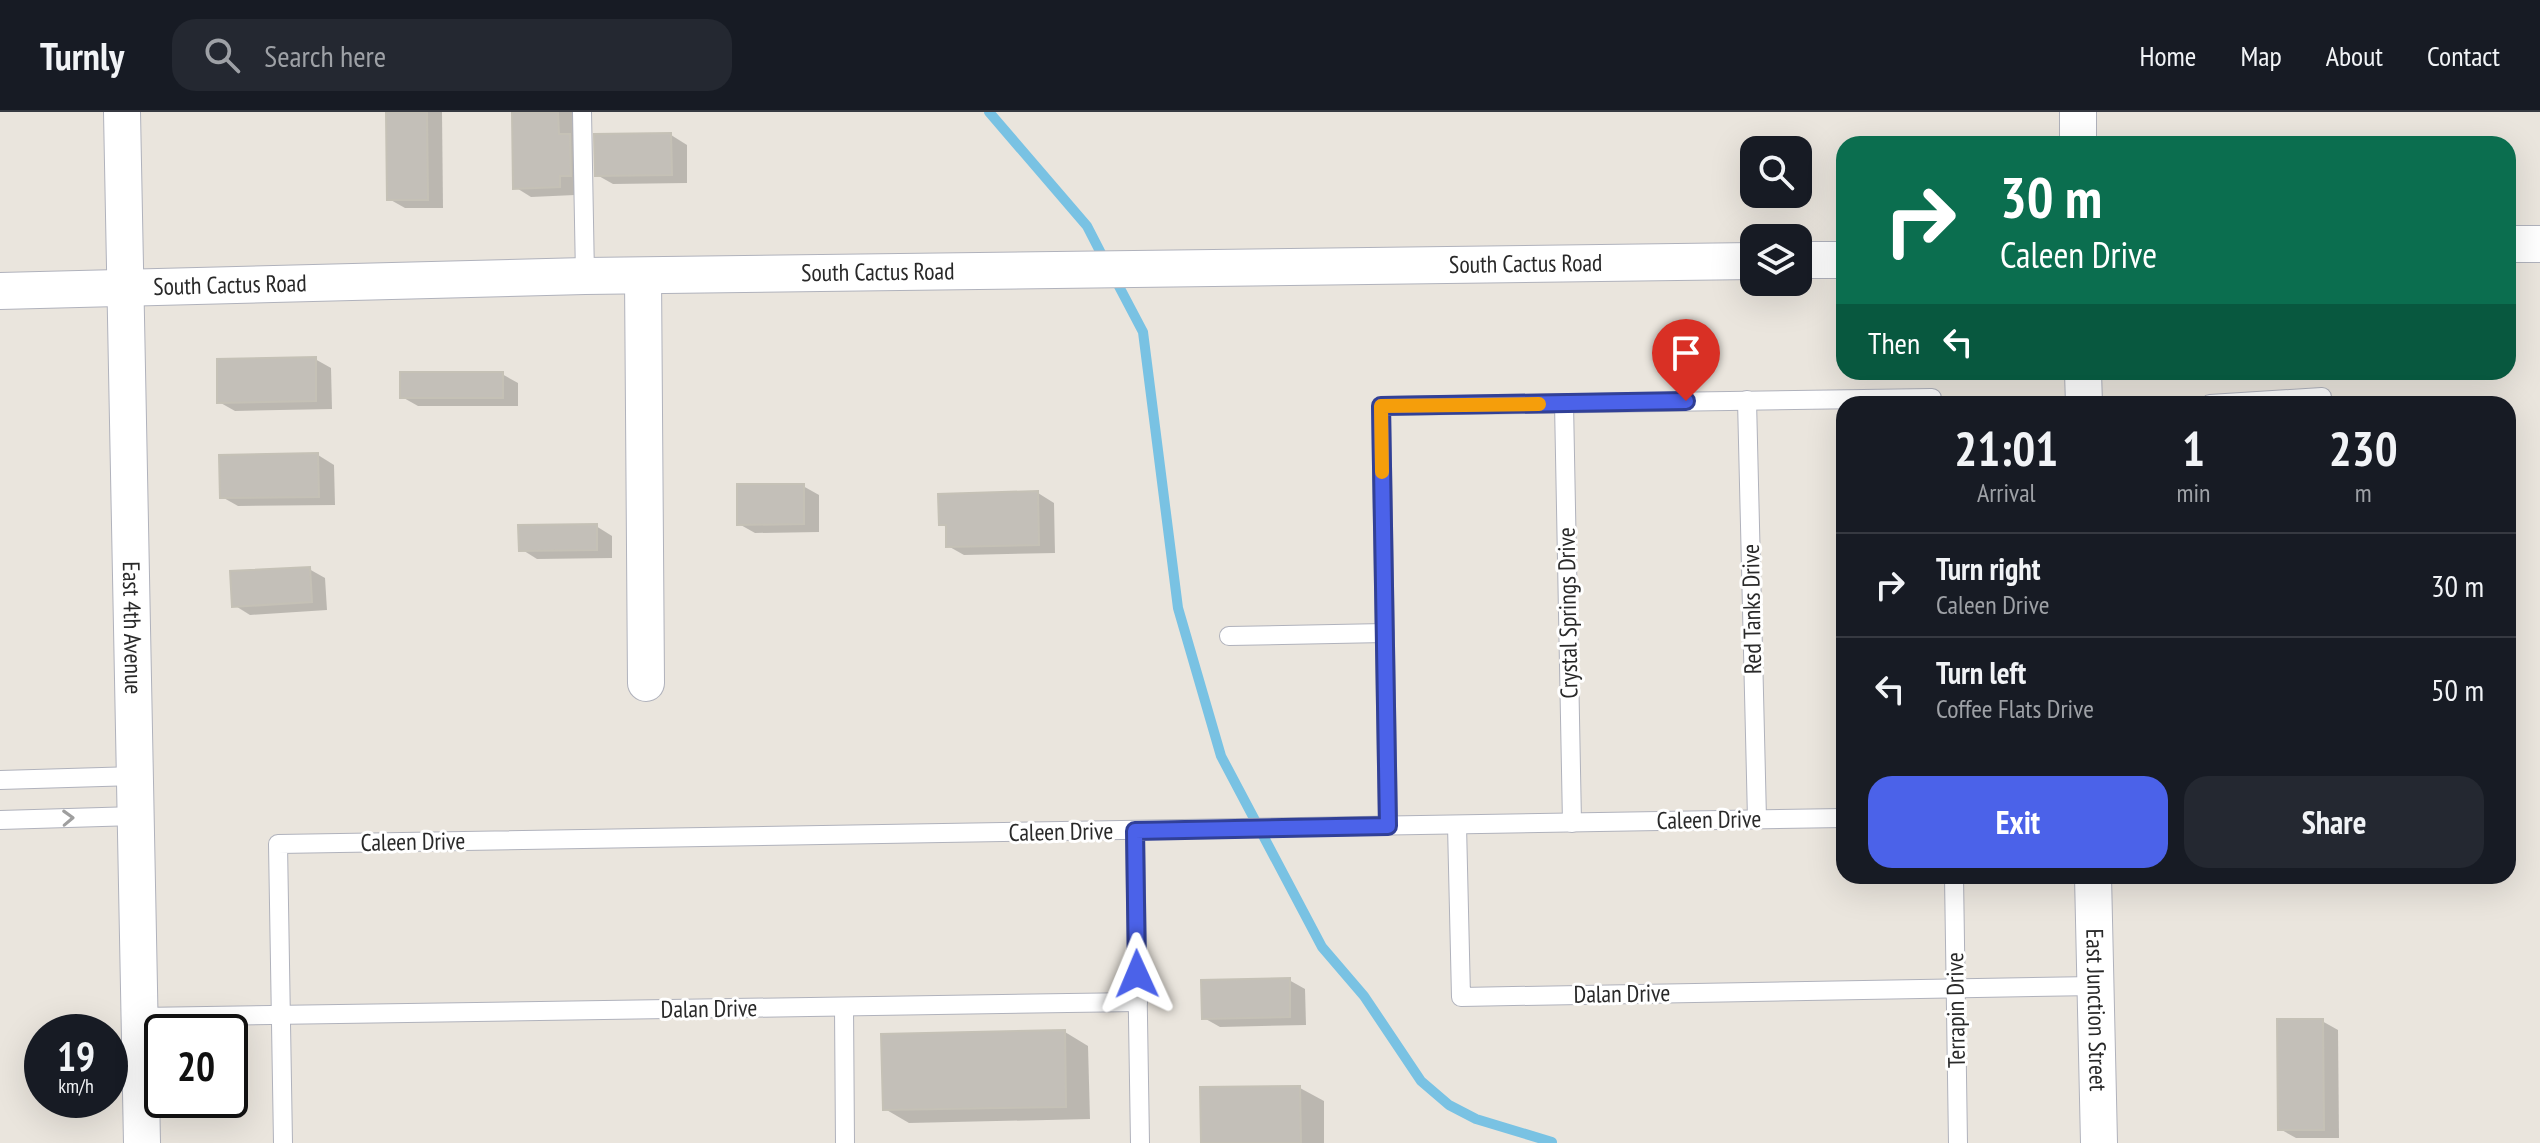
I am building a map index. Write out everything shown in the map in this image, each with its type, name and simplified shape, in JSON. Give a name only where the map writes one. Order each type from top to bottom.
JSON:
[{"type":"street","name":"East 4th Avenue","points":[[122,112],[142,1143]]},
{"type":"street","points":[[2078,112],[2078,136]]},
{"type":"street","points":[[2516,244],[2540,244]]},
{"type":"street","points":[[1812,260],[1836,260]]},
{"type":"street","name":"South Cactus Road","points":[[0,291],[585,276],[1740,261]]},
{"type":"street","points":[[643,276],[646,683]]},
{"type":"street","name":"East Junction Street","points":[[2093,884],[2099,1143]]},
{"type":"lane","points":[[582,112],[585,276]]},
{"type":"lane","name":"Red Tanks Drive","points":[[1747,400],[1757,819]]},
{"type":"lane","points":[[1388,826],[1381,406],[1836,400]]},
{"type":"lane","name":"Crystal Springs Drive","points":[[1564,403],[1572,823]]},
{"type":"lane","points":[[1229,636],[1385,633]]},
{"type":"lane","points":[[0,780],[136,776]]},
{"type":"lane","points":[[0,820],[136,816]]},
{"type":"lane","name":"Caleen Drive","points":[[280,1017],[278,844],[1836,818]]},
{"type":"lane","name":"Dalan Drive","points":[[1457,825],[1461,997],[1955,988]]},
{"type":"lane","points":[[1135,831],[1140,1143]]},
{"type":"lane","name":"Terrapin Drive","points":[[1954,884],[1958,1143]]},
{"type":"lane","points":[[1955,988],[2095,986]]},
{"type":"lane","name":"Dalan Drive","points":[[139,1017],[1138,1002]]},
{"type":"lane","points":[[844,1007],[845,1143]]},
{"type":"lane","points":[[280,1017],[283,1143]]},
{"type":"building","points":[[386,112],[427,112],[428,200],[387,200]]},
{"type":"building","points":[[512,112],[558,112],[559,134],[570,134],[571,176],[560,176],[560,187],[513,189]]},
{"type":"building","points":[[671,133],[672,175],[595,176],[594,134]]},
{"type":"building","points":[[316,357],[316,401],[217,403],[217,359]]},
{"type":"building","points":[[400,372],[503,372],[503,398],[400,398]]},
{"type":"building","points":[[318,453],[319,497],[220,498],[219,455]]},
{"type":"building","points":[[737,484],[804,484],[804,524],[737,525]]},
{"type":"building","points":[[1038,491],[1039,545],[946,547],[946,525],[939,525],[938,494]]},
{"type":"building","points":[[597,524],[597,550],[519,551],[518,525]]},
{"type":"building","points":[[310,567],[312,602],[232,607],[230,571]]},
{"type":"building","points":[[1290,978],[1290,1017],[1202,1019],[1201,980]]},
{"type":"building","points":[[2277,1019],[2323,1019],[2324,1130],[2278,1130]]},
{"type":"building","points":[[1065,1030],[1066,1107],[883,1110],[881,1034]]},
{"type":"building","points":[[1300,1086],[1301,1143],[1201,1143],[1200,1087]]},
{"type":"waterway","points":[[989,112],[1087,226],[1105,261]]},
{"type":"waterway","points":[[1113,275],[1143,332],[1178,608],[1221,756],[1322,947],[1364,996],[1421,1081],[1449,1105],[1476,1119],[1552,1142]]},
{"type":"slow traffic","points":[[1382,472],[1381,406],[1539,404]]},
{"type":"route","points":[[1137,974],[1135,831],[1388,826],[1381,406],[1686,401]]}]
